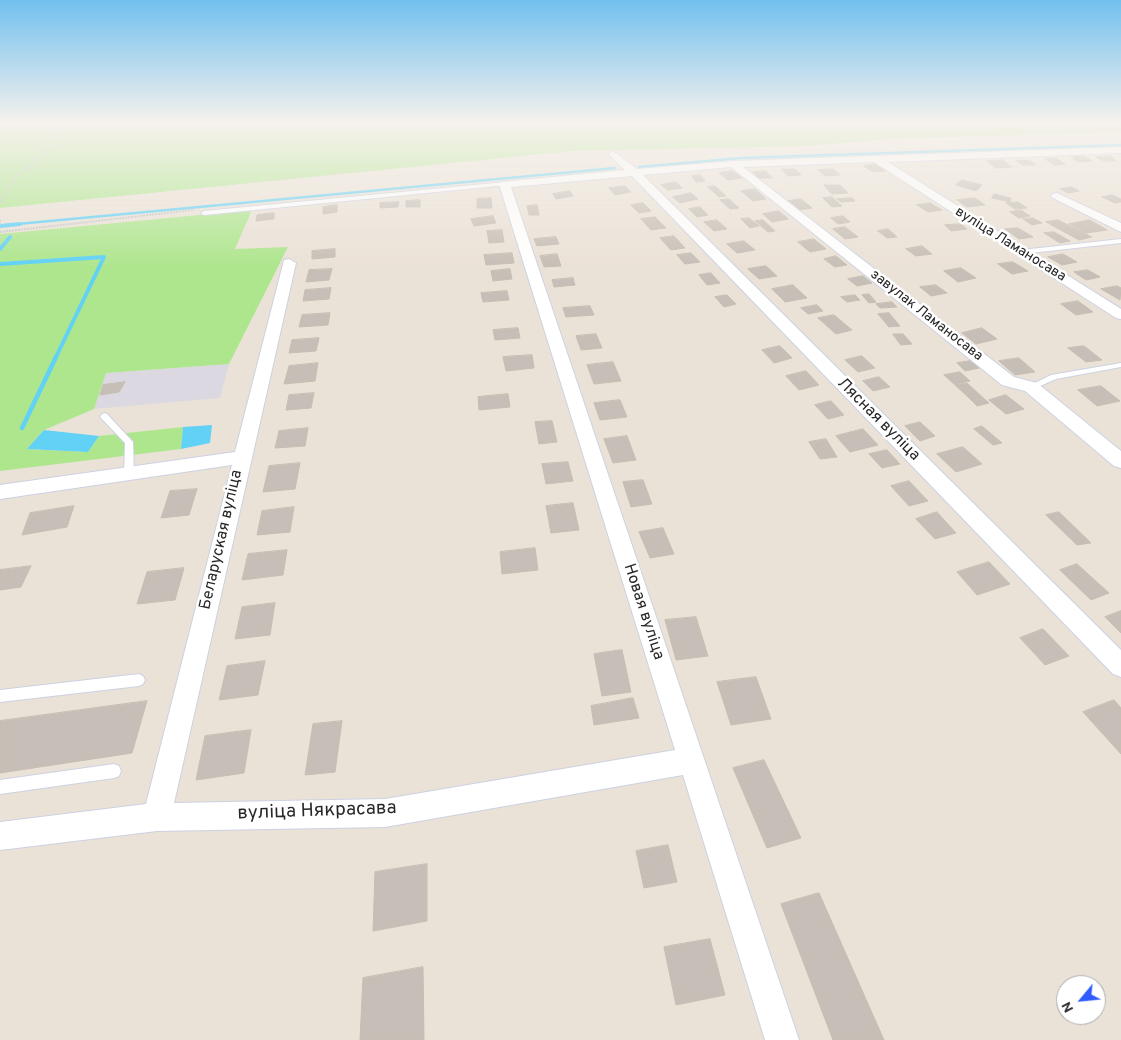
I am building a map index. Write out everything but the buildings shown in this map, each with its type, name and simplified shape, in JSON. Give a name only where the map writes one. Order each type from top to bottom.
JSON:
[{"type":"street","name":"Лясная вуліца","points":[[632,171],[1121,666]]},
{"type":"street","points":[[506,184],[670,171]]},
{"type":"street","name":"завулак Ламаносава","points":[[741,171],[1008,381],[1031,387],[1121,461]]},
{"type":"street","name":"вуліца Ламаносава","points":[[894,171],[1121,315]]},
{"type":"street","name":"Новая вуліца","points":[[506,184],[782,1040]]},
{"type":"street","points":[[1057,196],[1121,228]]},
{"type":"street","name":"Беларуская вуліца","points":[[157,817],[289,263]]},
{"type":"street","points":[[0,492],[242,457]]},
{"type":"street","name":"вуліца Някрасава","points":[[0,836],[157,817],[385,813],[691,760]]},
{"type":"lane","points":[[204,213],[301,202],[506,184]]},
{"type":"lane","points":[[1021,252],[1121,241]]},
{"type":"lane","points":[[1031,387],[1054,377],[1121,365]]},
{"type":"lane","points":[[104,416],[129,442],[129,474]]},
{"type":"lane","points":[[0,696],[139,680]]},
{"type":"lane","points":[[0,786],[114,771]]},
{"type":"path","points":[[0,203],[18,174],[24,171]]},
{"type":"path","points":[[0,232],[194,210],[204,213]]},
{"type":"path","points":[[0,220],[0,225]]},
{"type":"shaded area","points":[[229,364],[220,398],[94,409],[106,373]]},
{"type":"green space","points":[[0,171],[376,171],[0,208]]},
{"type":"green space","points":[[252,210],[235,249],[288,247],[229,364],[106,373],[94,409],[44,430],[27,449],[88,452],[99,436],[183,427],[181,449],[0,471],[0,234]]},
{"type":"water","points":[[212,425],[210,443],[181,449],[183,427]]},
{"type":"water","points":[[44,430],[99,436],[88,452],[27,449]]},
{"type":"waterway","points":[[7,225],[588,171]]},
{"type":"waterway","points":[[0,226],[20,224]]},
{"type":"waterway","points":[[0,249],[10,237]]},
{"type":"waterway","points":[[0,264],[104,257],[55,359]]},
{"type":"waterway","points":[[22,428],[56,357]]}]
